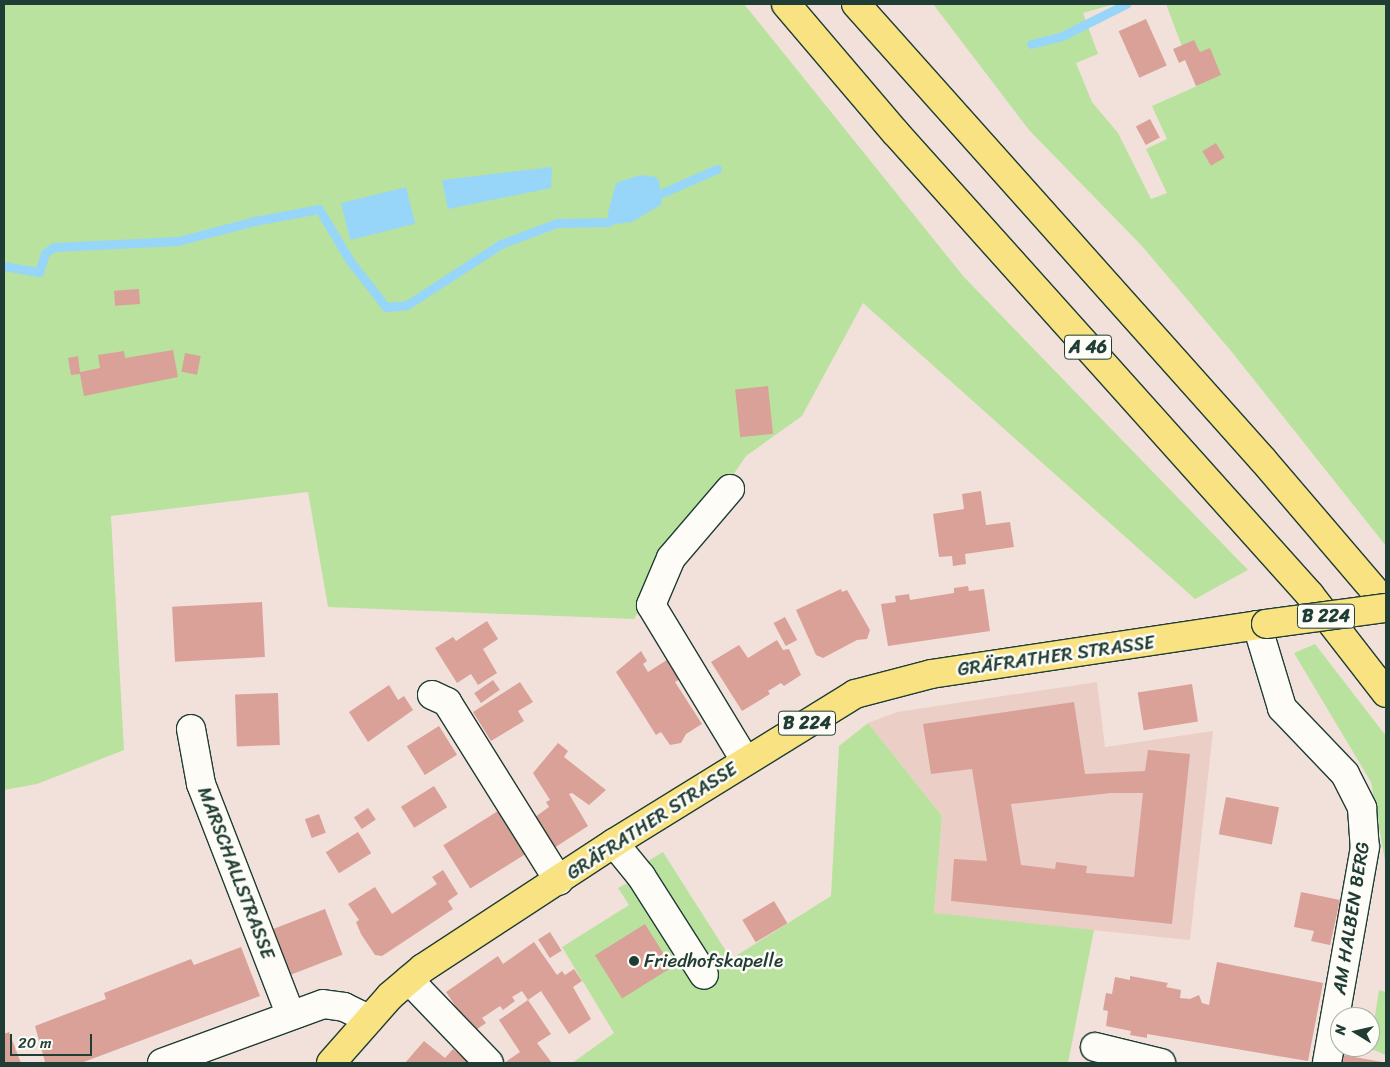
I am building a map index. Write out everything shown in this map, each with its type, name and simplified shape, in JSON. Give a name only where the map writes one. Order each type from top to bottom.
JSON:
[{"type":"main road","name":"A 46","points":[[786,4],[902,139],[1310,595],[1386,693]]},
{"type":"main road","name":"A 46","points":[[856,4],[1263,460],[1386,604]]},
{"type":"main road","name":"GRÄFRATHER STRASSE","points":[[331,1063],[369,1019],[409,980],[614,843],[745,760],[855,694],[931,674],[1262,624],[1386,608]]},
{"type":"street","name":"GRÄFRATHER STRASSE","points":[[730,489],[671,558],[651,605],[745,760]]},
{"type":"street","name":"AM HALBEN BERG","points":[[1262,624],[1282,708],[1345,774],[1362,808],[1366,847],[1327,1063]]},
{"type":"street","name":"GRÄFRATHER STRASSE","points":[[432,696],[447,702],[559,881]]},
{"type":"street","name":"MARSCHALLSTRASSE","points":[[191,729],[201,784],[290,1014]]},
{"type":"street","points":[[614,843],[640,876],[704,975]]},
{"type":"street","points":[[409,980],[489,1063]]},
{"type":"street","points":[[162,1063],[290,1014],[323,1004],[344,1007],[369,1019]]},
{"type":"street","points":[[1095,1047],[1161,1063]]},
{"type":"shaded area","points":[[1097,682],[1105,747],[1213,731],[1190,940],[934,914],[942,816],[868,723],[897,712]]},
{"type":"green space","points":[[4,4],[744,4],[964,277],[1248,570],[1195,599],[863,303],[802,416],[746,456],[634,619],[328,607],[308,492],[111,516],[124,750],[37,784],[4,790]]},
{"type":"green space","points":[[933,4],[1114,4],[1083,13],[1098,54],[1076,63],[1092,102],[1118,133],[1151,199],[1167,193],[1146,149],[1167,139],[1152,106],[1197,86],[1166,4],[1386,4],[1386,546],[1231,351],[1141,245],[1029,130]]},
{"type":"green space","points":[[1315,644],[1386,736],[1386,866],[1371,782],[1294,653]]},
{"type":"green space","points":[[868,723],[942,816],[934,913],[1094,930],[1068,1063],[572,1063],[614,1033],[562,947],[629,905],[618,888],[641,876],[643,864],[663,852],[731,959],[831,896],[839,746]]},
{"type":"green space","points":[[1379,990],[1386,992],[1386,1055],[1380,1053],[1380,1007],[1376,1007]]},
{"type":"water","points":[[552,167],[551,188],[448,209],[442,180]]},
{"type":"water","points":[[640,175],[656,177],[659,181],[662,204],[632,222],[609,225],[608,213],[616,183]]},
{"type":"water","points":[[406,187],[415,224],[350,240],[341,203]]},
{"type":"building","points":[[1146,19],[1167,66],[1139,78],[1119,31]]},
{"type":"building","points":[[1194,40],[1200,52],[1210,48],[1221,75],[1196,86],[1185,60],[1179,63],[1173,49]]},
{"type":"building","points":[[1150,119],[1160,138],[1146,145],[1136,127]]},
{"type":"building","points":[[1216,143],[1225,158],[1211,166],[1202,151]]},
{"type":"building","points":[[139,289],[140,304],[115,306],[114,291]]},
{"type":"building","points":[[173,350],[178,377],[84,396],[80,374],[71,375],[68,358],[78,356],[80,372],[100,368],[98,355],[124,351],[125,358]]},
{"type":"building","points":[[185,353],[201,356],[197,375],[181,372]]},
{"type":"building","points":[[768,386],[773,434],[740,437],[735,389]]},
{"type":"building","points":[[981,491],[986,525],[1010,522],[1014,547],[965,554],[966,564],[953,566],[952,556],[939,557],[933,514],[964,509],[962,494]]},
{"type":"building","points":[[968,586],[969,591],[984,589],[990,631],[888,646],[881,604],[896,602],[895,596],[909,594],[910,600],[954,593],[954,588]]},
{"type":"building","points":[[841,589],[842,592],[847,590],[870,630],[867,639],[857,640],[823,658],[816,655],[796,610]]},
{"type":"building","points":[[262,602],[265,657],[175,662],[172,607]]},
{"type":"building","points":[[785,617],[797,640],[786,646],[774,623]]},
{"type":"building","points":[[487,621],[498,639],[483,649],[497,673],[478,685],[471,674],[457,683],[435,648],[453,637],[456,641]]},
{"type":"building","points":[[777,640],[783,650],[789,649],[801,675],[784,686],[781,683],[768,691],[770,694],[742,711],[711,662],[739,645],[748,658]]},
{"type":"building","points":[[641,651],[647,661],[643,664],[648,672],[670,658],[683,677],[675,682],[702,724],[686,734],[681,743],[670,745],[661,732],[656,735],[616,672]]},
{"type":"building","points":[[493,680],[500,690],[481,703],[474,693]]},
{"type":"building","points":[[520,682],[533,702],[518,711],[524,721],[491,741],[473,712]]},
{"type":"building","points":[[1192,684],[1198,722],[1144,730],[1138,693]]},
{"type":"building","points":[[389,685],[398,700],[404,696],[413,710],[368,742],[349,712]]},
{"type":"building","points":[[278,693],[280,745],[237,746],[235,695]]},
{"type":"building","points":[[1074,702],[1085,774],[1145,771],[1148,750],[1190,754],[1172,924],[951,901],[954,859],[987,861],[972,769],[931,774],[923,724]],"holes":[[[1111,793],[1143,793],[1134,877],[1086,873],[1087,866],[1056,862],[1055,869],[1021,865],[1011,804]]]},
{"type":"building","points":[[439,726],[457,755],[425,775],[407,746]]},
{"type":"building","points":[[558,743],[568,751],[564,757],[606,790],[589,805],[572,793],[569,794],[588,826],[554,848],[535,817],[549,807],[546,802],[550,800],[533,773]]},
{"type":"building","points":[[434,786],[447,807],[414,828],[401,807]]},
{"type":"building","points":[[1226,797],[1279,807],[1272,845],[1219,834]]},
{"type":"building","points":[[506,806],[533,849],[470,888],[443,845]]},
{"type":"building","points":[[368,808],[376,820],[362,829],[354,818]]},
{"type":"building","points":[[319,814],[326,833],[312,838],[305,819]]},
{"type":"building","points":[[358,832],[371,853],[339,873],[326,852]]},
{"type":"building","points":[[443,870],[458,894],[448,901],[453,909],[382,956],[375,955],[361,934],[356,922],[359,920],[348,904],[375,887],[392,914],[437,884],[432,877]]},
{"type":"building","points":[[1301,892],[1340,900],[1330,945],[1311,941],[1314,931],[1294,927]]},
{"type":"building","points":[[774,901],[787,923],[756,942],[742,920]]},
{"type":"building","points":[[325,909],[343,955],[287,976],[270,930]]},
{"type":"building","name":"Friedhofskapelle","points":[[645,924],[672,967],[622,999],[595,955]]},
{"type":"building","points":[[550,932],[562,951],[550,958],[538,939]]},
{"type":"building","points":[[534,942],[557,975],[562,971],[565,975],[574,969],[582,981],[573,987],[591,1019],[569,1034],[541,991],[528,1000],[522,991],[512,997],[515,1001],[503,1010],[500,1006],[482,1018],[486,1023],[473,1032],[446,992],[498,956],[503,964]]},
{"type":"building","points":[[241,947],[260,996],[81,1063],[45,1062],[35,1026],[106,999],[104,993],[191,959],[194,965]]},
{"type":"building","points":[[1217,962],[1323,983],[1308,1061],[1147,1034],[1147,1038],[1130,1035],[1131,1031],[1106,1026],[1108,1011],[1103,1010],[1106,993],[1112,994],[1115,977],[1130,980],[1130,976],[1168,983],[1166,987],[1181,990],[1180,998],[1190,999],[1199,995],[1202,1003],[1209,1005]]},
{"type":"building","points":[[528,1000],[551,1034],[537,1043],[552,1063],[504,1063],[520,1052],[499,1020]]},
{"type":"building","points":[[9,1032],[21,1063],[4,1063],[4,1034]]},
{"type":"building","points":[[424,1041],[445,1058],[453,1049],[469,1063],[405,1063]]},
{"type":"building","points":[[1342,1057],[1382,1062],[1382,1063],[1341,1063]]},
{"type":"waterway","points":[[1031,44],[1062,36],[1126,4]]},
{"type":"waterway","points":[[653,197],[717,169]]},
{"type":"waterway","points":[[4,266],[39,272],[45,253],[54,247],[178,241],[255,221],[319,209],[350,261],[386,307],[407,305],[501,244],[557,223],[608,222],[618,216]]},
{"type":"place","name":"Friedhofskapelle","points":[[634,961]]}]
